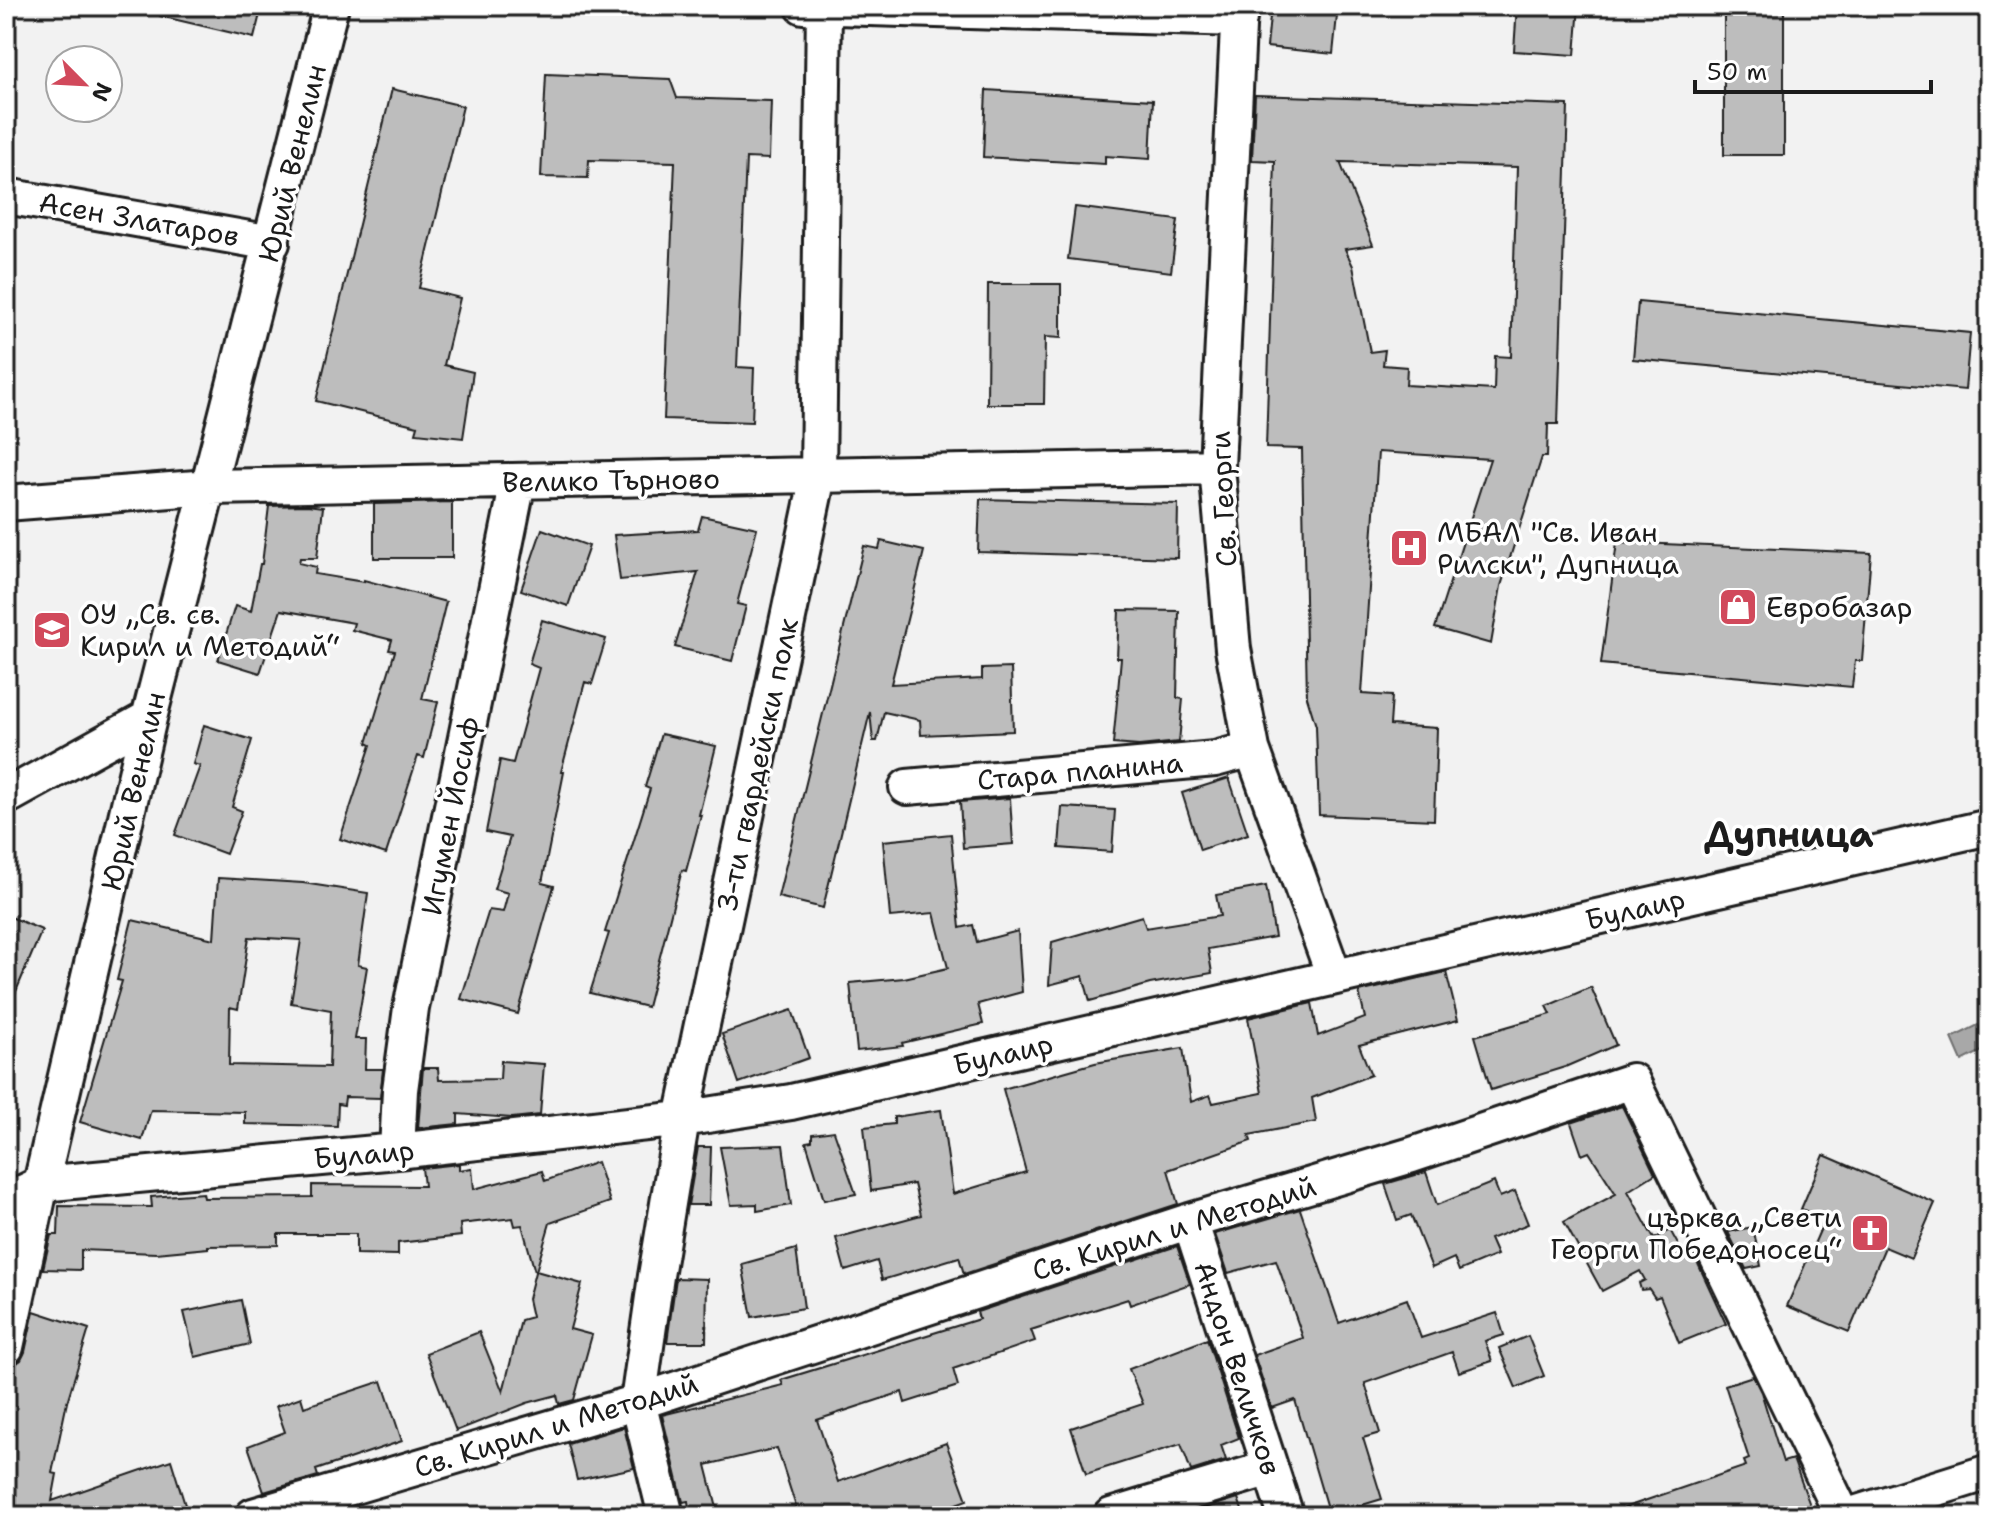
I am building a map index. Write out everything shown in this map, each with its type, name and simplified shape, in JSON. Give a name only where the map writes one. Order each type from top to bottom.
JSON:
[{"type":"street","name":"Юрий Венелин","points":[[6,1347],[149,718],[331,6]]},
{"type":"street","points":[[803,6],[1239,13]]},
{"type":"street","name":"3-ти гвардейски полк","points":[[666,1516],[638,1402],[682,1119],[818,476],[824,6]]},
{"type":"street","name":"Св. Георги","points":[[1239,13],[1217,467],[1233,649],[1252,749],[1334,976]]},
{"type":"street","name":"Асен Златаров","points":[[6,196],[272,243]]},
{"type":"street","name":"Велико Търново","points":[[6,503],[40,503],[209,487],[1217,467]]},
{"type":"street","name":"Игумен Йосиф","points":[[397,1151],[400,1090],[411,1008],[518,482]]},
{"type":"street","points":[[6,797],[149,718]]},
{"type":"street","name":"Стара планина","points":[[907,787],[1215,759],[1252,749]]},
{"type":"street","name":"Булаир","points":[[6,1201],[41,1184],[397,1151],[682,1119],[791,1102],[1989,827]]},
{"type":"street","name":"Св. Кирил и Методий","points":[[253,1516],[351,1502],[638,1402],[1190,1221],[1412,1155],[1632,1081],[1846,1516]]},
{"type":"street","name":"Андон Величков","points":[[1190,1221],[1286,1516]]},
{"type":"street","points":[[1111,1516],[1270,1468]]},
{"type":"street","points":[[1846,1516],[1989,1472]]},
{"type":"shaded area","points":[[1978,1025],[1988,1048],[1962,1061],[1952,1038]]},
{"type":"building","points":[[161,6],[262,6],[254,38],[160,16]]},
{"type":"building","points":[[1271,6],[1338,6],[1333,54],[1267,47]]},
{"type":"building","points":[[1517,6],[1579,6],[1575,55],[1514,51]]},
{"type":"building","points":[[1724,6],[1784,6],[1784,155],[1724,155]]},
{"type":"building","points":[[546,74],[670,79],[677,98],[771,101],[769,159],[746,158],[737,367],[754,368],[752,422],[664,419],[675,162],[589,160],[588,178],[541,177]]},
{"type":"building","points":[[392,89],[463,106],[419,288],[460,298],[444,365],[473,372],[463,438],[416,433],[418,426],[316,401]]},
{"type":"building","points":[[986,90],[1153,100],[1150,159],[1105,156],[1105,164],[983,157]]},
{"type":"building","points":[[1255,95],[1568,105],[1558,424],[1548,424],[1547,457],[1542,457],[1501,586],[1491,644],[1435,628],[1490,459],[1378,452],[1362,694],[1392,696],[1390,725],[1437,728],[1434,820],[1319,815],[1316,726],[1307,697],[1302,449],[1266,448],[1275,161],[1252,160]],"holes":[[[1340,162],[1517,167],[1511,357],[1495,356],[1494,390],[1406,385],[1407,367],[1383,365],[1385,350],[1370,352],[1353,266],[1345,249],[1373,245]]]},
{"type":"building","points":[[1075,207],[1178,220],[1171,272],[1068,259]]},
{"type":"building","points":[[988,284],[1061,284],[1061,338],[1045,337],[1044,404],[987,404]]},
{"type":"building","points":[[1638,302],[1970,333],[1965,390],[1633,359]]},
{"type":"building","points":[[980,499],[1178,504],[1177,558],[978,552]]},
{"type":"building","points":[[452,502],[452,558],[374,558],[374,504]]},
{"type":"building","points":[[269,506],[323,507],[317,558],[300,558],[299,563],[316,567],[315,574],[364,580],[446,602],[422,699],[438,702],[424,758],[418,756],[386,854],[340,839],[371,745],[367,743],[395,651],[389,650],[392,640],[352,630],[354,623],[281,610],[260,673],[218,660],[235,606],[251,611],[262,564]]},
{"type":"building","points":[[702,516],[757,528],[737,604],[746,606],[732,661],[675,647],[698,572],[620,580],[614,535],[698,530]]},
{"type":"building","points":[[542,529],[589,546],[568,606],[521,590]]},
{"type":"building","points":[[881,541],[924,551],[891,684],[982,679],[982,669],[1011,668],[1013,731],[921,735],[920,720],[884,712],[877,741],[873,741],[870,712],[823,908],[778,897],[864,546],[879,549]]},
{"type":"building","name":"Евробазар","points":[[1617,542],[1871,553],[1862,661],[1855,661],[1852,687],[1601,664]]},
{"type":"building","points":[[1119,610],[1179,611],[1177,698],[1183,699],[1179,742],[1139,746],[1113,744],[1121,658],[1117,658]]},
{"type":"building","points":[[542,620],[606,639],[592,684],[585,682],[561,772],[564,772],[542,883],[554,886],[518,1014],[461,999],[489,910],[503,912],[508,893],[494,889],[510,837],[486,832],[500,760],[513,763],[539,668],[529,664]]},
{"type":"building","points":[[204,725],[252,740],[232,807],[242,811],[226,854],[175,835],[200,766],[193,764]]},
{"type":"building","points":[[661,734],[716,746],[701,815],[686,871],[682,870],[647,1007],[590,993],[609,933],[605,932],[650,789],[645,787]]},
{"type":"building","points":[[1229,778],[1248,834],[1200,850],[1182,793]]},
{"type":"building","points":[[1010,798],[1013,844],[963,848],[960,802]]},
{"type":"building","points":[[1062,807],[1115,810],[1112,852],[1059,848]]},
{"type":"building","points":[[951,834],[960,928],[973,925],[977,942],[1018,931],[1022,992],[978,1004],[983,1024],[902,1043],[903,1046],[857,1051],[850,983],[904,978],[948,968],[934,913],[890,917],[883,841]]},
{"type":"building","points":[[218,878],[303,883],[368,893],[358,965],[367,967],[355,1039],[366,1039],[365,1069],[383,1069],[380,1098],[345,1097],[344,1105],[338,1104],[337,1126],[245,1124],[245,1112],[151,1110],[142,1140],[80,1122],[122,981],[117,980],[132,920],[214,939]],"holes":[[[249,937],[301,940],[291,1003],[331,1010],[329,1067],[229,1065],[230,1007],[238,1009]]]},
{"type":"building","points":[[1266,886],[1275,937],[1208,949],[1212,973],[1150,984],[1090,1001],[1083,976],[1049,985],[1052,942],[1142,916],[1146,928],[1220,916],[1216,895]]},
{"type":"building","points":[[6,915],[42,930],[6,1015]]},
{"type":"building","points":[[1446,972],[1458,1020],[1359,1045],[1371,1075],[1312,1098],[1316,1122],[1249,1135],[1251,1141],[1168,1170],[1178,1204],[964,1274],[959,1257],[882,1280],[877,1261],[845,1271],[836,1238],[921,1215],[914,1184],[871,1191],[864,1127],[894,1124],[894,1117],[941,1110],[953,1194],[1026,1172],[1003,1089],[1095,1063],[1183,1048],[1191,1102],[1210,1095],[1213,1103],[1262,1093],[1248,1018],[1312,1003],[1318,1036],[1365,1018],[1359,992]]},
{"type":"building","points":[[1591,987],[1616,1045],[1565,1067],[1491,1090],[1475,1036],[1551,1014],[1547,1006]]},
{"type":"building","points":[[792,1010],[809,1058],[739,1083],[722,1034]]},
{"type":"building","points":[[501,1061],[544,1064],[540,1115],[512,1118],[458,1114],[458,1124],[418,1128],[423,1068],[438,1068],[439,1080],[500,1079]]},
{"type":"building","points":[[1622,1106],[1655,1174],[1628,1191],[1654,1239],[1670,1230],[1686,1259],[1694,1255],[1726,1324],[1679,1343],[1660,1296],[1655,1298],[1649,1289],[1641,1290],[1639,1283],[1645,1280],[1640,1271],[1602,1291],[1564,1222],[1616,1194],[1589,1152],[1582,1155],[1571,1123]]},
{"type":"building","points":[[834,1131],[856,1194],[824,1200],[806,1142],[812,1141],[812,1134]]},
{"type":"building","points":[[783,1145],[791,1205],[757,1211],[757,1204],[731,1205],[720,1147]]},
{"type":"building","points":[[698,1147],[711,1147],[709,1205],[688,1205]]},
{"type":"building","name":"църква „Свети Георги Победоносец“","points":[[1824,1155],[1935,1203],[1911,1258],[1885,1247],[1849,1332],[1787,1306],[1825,1219],[1801,1209]]},
{"type":"building","points":[[597,1162],[610,1202],[550,1223],[536,1271],[582,1284],[570,1329],[592,1335],[574,1400],[559,1404],[557,1395],[527,1403],[456,1431],[426,1353],[479,1332],[503,1392],[521,1320],[532,1317],[528,1299],[535,1272],[522,1225],[515,1226],[513,1218],[460,1224],[461,1236],[398,1243],[398,1255],[356,1254],[356,1234],[278,1234],[278,1245],[208,1246],[156,1253],[81,1250],[81,1270],[43,1269],[51,1235],[58,1235],[59,1206],[152,1207],[151,1197],[203,1193],[204,1198],[312,1197],[312,1185],[424,1186],[422,1168],[459,1164],[459,1170],[472,1168],[474,1189],[542,1171],[545,1181]]},
{"type":"building","points":[[1426,1172],[1437,1205],[1494,1182],[1500,1197],[1515,1191],[1528,1224],[1490,1239],[1497,1255],[1459,1271],[1454,1258],[1432,1268],[1411,1215],[1397,1220],[1385,1184]]},
{"type":"building","points":[[1300,1209],[1339,1323],[1407,1299],[1421,1338],[1497,1313],[1504,1335],[1485,1341],[1492,1361],[1459,1372],[1452,1352],[1365,1383],[1380,1433],[1363,1438],[1382,1499],[1329,1515],[1295,1400],[1272,1408],[1254,1355],[1303,1338],[1276,1260],[1228,1273],[1215,1234]]},
{"type":"building","points":[[1753,1227],[1761,1266],[1746,1269],[1728,1232]]},
{"type":"building","points":[[1177,1246],[1190,1284],[1130,1305],[1128,1299],[1031,1330],[1035,1341],[953,1369],[958,1386],[905,1403],[902,1392],[817,1420],[838,1482],[946,1443],[967,1500],[923,1516],[799,1516],[777,1448],[706,1465],[719,1516],[690,1516],[688,1501],[683,1502],[662,1415],[783,1385],[781,1380],[979,1319],[977,1312]]},
{"type":"building","points":[[796,1249],[804,1308],[752,1317],[742,1264]]},
{"type":"building","points":[[676,1278],[707,1279],[706,1342],[667,1342]]},
{"type":"building","points":[[241,1300],[250,1344],[195,1357],[184,1312]]},
{"type":"building","points":[[34,1311],[89,1329],[67,1402],[52,1473],[57,1474],[52,1501],[171,1460],[186,1508],[162,1516],[6,1516],[6,1405],[14,1365],[25,1352]]},
{"type":"building","points":[[1528,1336],[1544,1376],[1516,1388],[1499,1348]]},
{"type":"building","points":[[1207,1339],[1239,1438],[1221,1445],[1226,1460],[1191,1471],[1181,1444],[1086,1474],[1071,1428],[1143,1404],[1129,1369]]},
{"type":"building","points":[[1753,1376],[1783,1462],[1793,1459],[1811,1508],[1785,1516],[1613,1516],[1612,1512],[1746,1466],[1744,1461],[1749,1459],[1725,1385]]},
{"type":"building","points":[[382,1381],[402,1441],[316,1470],[318,1476],[264,1492],[248,1446],[285,1432],[276,1406],[301,1397],[304,1407]]},
{"type":"building","points":[[624,1427],[634,1468],[577,1480],[568,1444]]},
{"type":"building","points":[[1238,1498],[1244,1516],[1208,1516],[1206,1508]]},
{"type":"place","name":"МБАЛ \"Св. Иван Рилски\", Дупница","points":[[1409,548]]},
{"type":"place","name":"Евробазар","points":[[1738,607]]},
{"type":"place","name":"ОУ „Св. св. Кирил и Методий“","points":[[52,630]]},
{"type":"place","name":"църква „Свети Георги Победоносец“","points":[[1870,1233]]},
{"type":"district","name":"Дупница","points":[[1789,834]]}]
